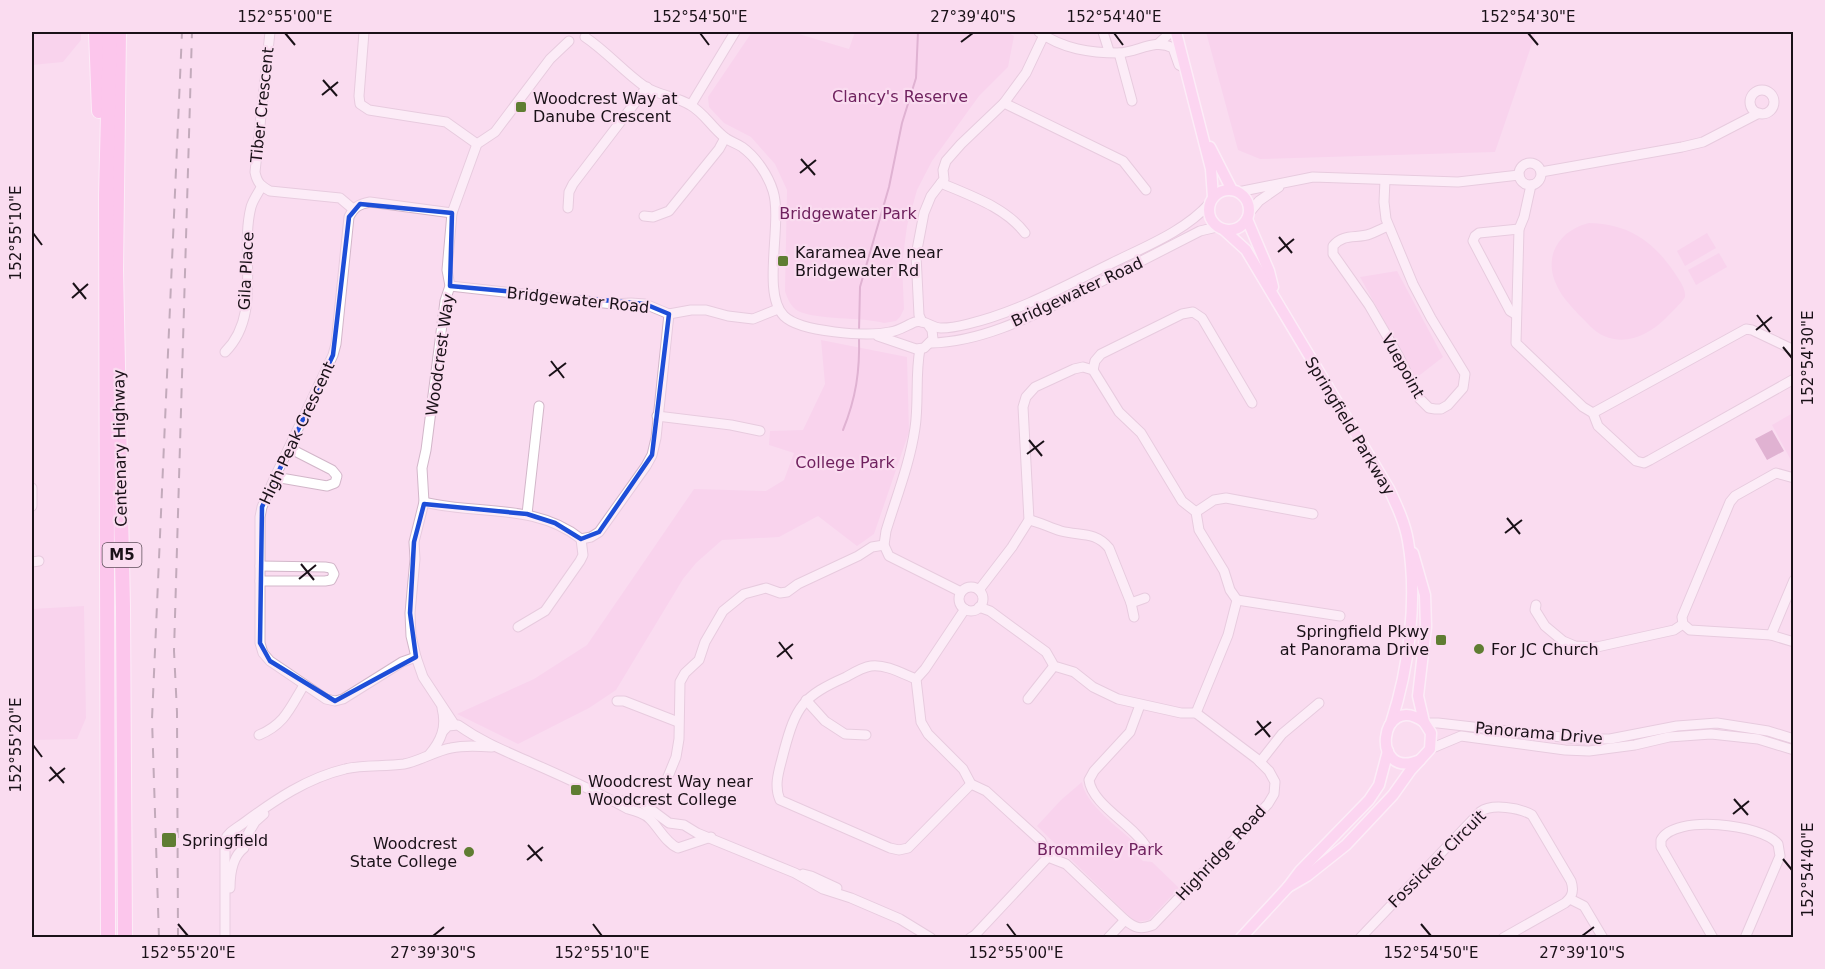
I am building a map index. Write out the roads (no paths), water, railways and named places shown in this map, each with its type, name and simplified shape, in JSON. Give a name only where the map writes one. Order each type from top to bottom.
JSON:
[{"type":"highway","points":[[96,32],[102,186],[106,196]]},
{"type":"highway","name":"Centenary Highway","points":[[108,938],[106,196],[110,32]]},
{"type":"highway","name":"Centenary Highway","points":[[119,32],[116,270],[123,618],[124,938]]},
{"type":"main road","points":[[1176,32],[1197,116],[1212,172],[1210,218],[1221,228],[1237,228],[1248,216],[1247,201],[1235,191],[1197,116]]},
{"type":"main road","points":[[1212,200],[1223,191],[1235,191]]},
{"type":"main road","name":"Springfield Parkway","points":[[1248,216],[1281,310]]},
{"type":"main road","name":"Springfield Parkway","points":[[1221,228],[1246,250],[1389,489],[1401,517],[1408,542],[1413,610],[1404,672],[1391,723]]},
{"type":"main road","points":[[1288,887],[1307,876],[1346,845],[1393,795],[1430,749],[1431,733],[1425,723],[1418,696],[1426,627],[1425,595],[1408,542]]},
{"type":"main road","points":[[1420,760],[1403,763],[1392,757],[1384,740],[1385,733],[1396,719],[1407,716],[1420,719],[1425,723]]},
{"type":"main road","points":[[1241,938],[1375,793],[1383,774],[1388,751]]},
{"type":"street","name":"Tiber Crescent","points":[[270,32],[256,180],[270,191],[340,198],[353,209]]},
{"type":"street","points":[[364,32],[360,104],[369,110],[446,122],[477,144],[495,132],[568,36],[578,43],[585,34],[647,87],[662,96],[681,100],[700,111],[725,138],[742,147],[767,176],[774,193],[776,209],[774,294],[778,309]]},
{"type":"street","points":[[690,105],[734,32]]},
{"type":"street","points":[[1103,32],[1114,52],[1132,101]]},
{"type":"street","points":[[1159,43],[1171,32]]},
{"type":"street","points":[[919,322],[906,333],[909,345],[920,349],[931,343],[933,334],[919,322],[916,255],[924,213],[931,196],[941,183],[946,161],[960,144],[1004,103],[1026,73],[1041,33],[1079,51],[1093,53],[1114,52],[1159,43],[1173,48],[1179,65],[1185,68]]},
{"type":"street","points":[[568,208],[569,192],[573,184],[647,87]]},
{"type":"street","points":[[1541,172],[1703,142],[1735,126],[1759,113],[1767,112],[1771,108],[1772,95],[1765,90],[1759,90],[1752,95],[1750,103],[1735,126]]},
{"type":"street","points":[[1004,103],[1123,161],[1146,190]]},
{"type":"street","points":[[1750,103],[1759,113]]},
{"type":"street","points":[[644,216],[653,217],[669,211],[719,149],[725,138]]},
{"type":"street","name":"Woodcrest Way","points":[[454,724],[423,677],[411,636],[410,613],[415,559],[414,542],[424,502],[422,468],[445,301],[450,286],[447,270],[452,213],[477,144]]},
{"type":"street","points":[[1531,185],[1522,182],[1519,176],[1519,169],[1527,163],[1537,165],[1541,172],[1539,180],[1531,185],[1519,229],[1516,343],[1593,414],[1598,426],[1636,461],[1644,463],[1794,380]]},
{"type":"street","points":[[1235,191],[1313,177],[1458,182],[1519,176]]},
{"type":"street","name":"Vuepoint","points":[[1385,180],[1384,202],[1389,226],[1418,292],[1464,374],[1463,388],[1448,405],[1441,409],[1429,408],[1419,398],[1369,305],[1333,254],[1333,246],[1339,240],[1369,234],[1389,226]]},
{"type":"street","points":[[941,183],[971,196],[1014,220],[1025,233]]},
{"type":"street","points":[[1248,216],[1259,201],[1284,184]]},
{"type":"street","name":"Gila Place","points":[[225,352],[235,342],[243,324],[249,267],[246,246],[249,218],[251,205],[261,186]]},
{"type":"street","name":"Bridgewater Road","points":[[450,286],[613,304],[645,304],[669,314],[706,310],[753,319],[778,309],[785,317],[798,325],[874,334],[892,332],[919,322],[940,328],[991,319],[1018,309],[1178,229],[1194,219],[1212,200]]},
{"type":"street","points":[[353,209],[360,204],[370,202],[452,213]]},
{"type":"street","name":"High Peak Crescent","points":[[353,209],[349,217],[333,355],[262,507],[260,517],[260,643],[263,653],[270,662],[326,699],[334,700],[343,699],[402,662],[416,657]]},
{"type":"street","name":"Bridgewater Road","points":[[931,343],[982,334],[1037,313],[1200,231],[1221,228]]},
{"type":"street","points":[[1515,314],[1510,311],[1473,241],[1479,233],[1519,229]]},
{"type":"street","points":[[1093,370],[1095,361],[1101,354],[1182,314],[1193,312],[1202,318],[1252,403]]},
{"type":"street","points":[[424,502],[527,514],[555,523],[581,539],[599,532],[646,466],[654,446],[669,314]]},
{"type":"street","points":[[1593,414],[1746,329],[1794,350]]},
{"type":"street","name":"Bridgewater Road","points":[[874,334],[909,345]]},
{"type":"street","points":[[920,349],[916,368],[915,430],[884,545],[889,556],[961,592]]},
{"type":"street","points":[[979,590],[1012,547],[1029,520],[1023,407],[1026,397],[1035,387],[1083,367],[1093,370],[1119,412],[1141,433],[1182,501],[1196,512],[1199,530],[1224,571],[1230,590],[1238,600],[1340,616]]},
{"type":"street","points":[[527,514],[539,406]]},
{"type":"street","points":[[657,416],[760,431]]},
{"type":"street","points":[[275,477],[327,486],[335,483],[338,477],[332,470],[289,448]]},
{"type":"street","points":[[1794,478],[1776,473],[1735,496],[1730,502],[1682,617],[1683,624],[1690,630],[1771,635],[1794,642]]},
{"type":"street","points":[[32,488],[32,506]]},
{"type":"street","points":[[1196,512],[1214,500],[1226,498],[1313,514]]},
{"type":"street","points":[[1029,520],[1041,522],[1060,531],[1097,537],[1104,542],[1109,548],[1131,603],[1134,617]]},
{"type":"street","points":[[518,627],[545,611],[551,603],[583,555],[581,539]]},
{"type":"street","points":[[665,784],[676,757],[679,739],[680,682],[685,673],[699,660],[705,642],[717,620],[730,604],[744,594],[766,588],[780,593],[787,592],[798,584],[872,547],[884,545]]},
{"type":"street","points":[[260,566],[325,567],[331,568],[334,573],[332,580],[325,581],[260,581]]},
{"type":"street","points":[[1771,635],[1794,580]]},
{"type":"street","points":[[961,592],[969,587],[979,590]]},
{"type":"street","points":[[961,592],[960,602],[965,609],[973,610],[979,607],[982,598],[979,590]]},
{"type":"street","points":[[1131,603],[1145,598]]},
{"type":"street","points":[[979,607],[990,611],[1046,652],[1054,666],[1074,672],[1104,694],[1140,705],[1181,713],[1196,713],[1228,635],[1232,613],[1238,600]]},
{"type":"street","points":[[1536,605],[1535,610],[1545,626],[1563,641],[1575,646],[1597,647],[1674,630],[1683,624]]},
{"type":"street","points":[[965,609],[916,679],[921,722],[936,744],[963,769],[971,784],[986,791],[1041,841],[1048,857],[1066,864],[1125,920],[1108,938]]},
{"type":"street","points":[[916,679],[884,667],[870,666],[821,688],[806,700],[796,713],[782,758],[776,791],[780,801],[899,850],[908,848],[917,841],[971,784]]},
{"type":"street","points":[[1028,699],[1054,666]]},
{"type":"street","points":[[259,735],[281,723],[304,685]]},
{"type":"street","points":[[806,700],[825,721],[845,734],[867,735]]},
{"type":"street","name":"Woodcrest Way","points":[[440,701],[444,717],[442,733]]},
{"type":"street","points":[[616,701],[624,701],[678,722]]},
{"type":"street","points":[[1260,762],[1282,734],[1319,704]]},
{"type":"street","points":[[1140,705],[1130,732],[1094,771],[1089,780],[1093,794],[1142,839],[1147,848]]},
{"type":"street","name":"Highridge Road","points":[[1125,920],[1135,928],[1143,929],[1153,926],[1268,804],[1274,794],[1275,782],[1269,771],[1196,713]]},
{"type":"street","name":"Panorama Drive","points":[[1425,723],[1579,739],[1610,740],[1677,726],[1717,723],[1768,731],[1794,738]]},
{"type":"street","points":[[429,755],[437,745],[442,733],[448,726],[454,724],[484,740],[492,747],[649,818],[669,842],[678,848],[711,837]]},
{"type":"street","points":[[455,747],[465,740],[464,731]]},
{"type":"street","points":[[442,733],[443,743],[455,747]]},
{"type":"street","name":"Panorama Drive","points":[[1430,749],[1461,736],[1565,750],[1589,751],[1635,746],[1669,737],[1711,734],[1758,739],[1794,750]]},
{"type":"street","points":[[230,938],[230,878],[239,852],[244,848],[245,839],[255,822],[290,790],[343,769],[417,761],[455,747],[471,745],[492,747]]},
{"type":"street","points":[[614,801],[641,802],[665,820],[684,825],[795,873],[823,889],[851,898],[931,938]]},
{"type":"street","points":[[225,938],[226,837],[259,811],[274,803]]},
{"type":"street","name":"Fossicker Circuit","points":[[1360,938],[1480,812],[1491,807],[1526,811],[1532,815],[1571,882],[1574,890],[1570,899]]},
{"type":"street","points":[[669,842],[668,832],[676,824]]},
{"type":"street","points":[[1713,938],[1662,847],[1661,840],[1669,830],[1708,824],[1744,828],[1769,837],[1778,844],[1780,855],[1745,938]]},
{"type":"street","points":[[687,846],[692,837],[690,829]]},
{"type":"street","points":[[231,832],[238,832],[245,839]]},
{"type":"street","points":[[225,844],[228,850],[239,852]]},
{"type":"street","points":[[973,937],[1048,857]]},
{"type":"street","points":[[1503,938],[1570,899],[1584,906],[1603,938]]},
{"type":"street","points":[[915,928],[924,938]]},
{"type":"waterway","points":[[859,331],[860,287],[889,187],[902,123],[916,78],[918,32]]},
{"type":"waterway","points":[[843,430],[856,384],[859,336]]},
{"type":"railway","points":[[159,938],[152,719],[182,32]]},
{"type":"railway","points":[[178,938],[177,712],[174,651],[192,32]]},
{"type":"place","name":"Woodcrest Way at Danube Crescent","points":[[521,107]]},
{"type":"place","name":"Karamea Ave near Bridgewater Rd","points":[[783,261]]},
{"type":"place","name":"Springfield Pkwy at Panorama Drive","points":[[1441,640]]},
{"type":"place","name":"For JC Church","points":[[1479,649]]},
{"type":"place","name":"Woodcrest Way near Woodcrest College","points":[[576,790]]},
{"type":"place","name":"Springfield","points":[[169,840]]},
{"type":"place","name":"Woodcrest State College","points":[[469,852]]},
{"type":"park label","name":"Clancy's Reserve","points":[[900,96]]},
{"type":"park label","name":"Bridgewater Park","points":[[848,213]]},
{"type":"park label","name":"College Park","points":[[845,462]]},
{"type":"park label","name":"Brommiley Park","points":[[1100,849]]}]
